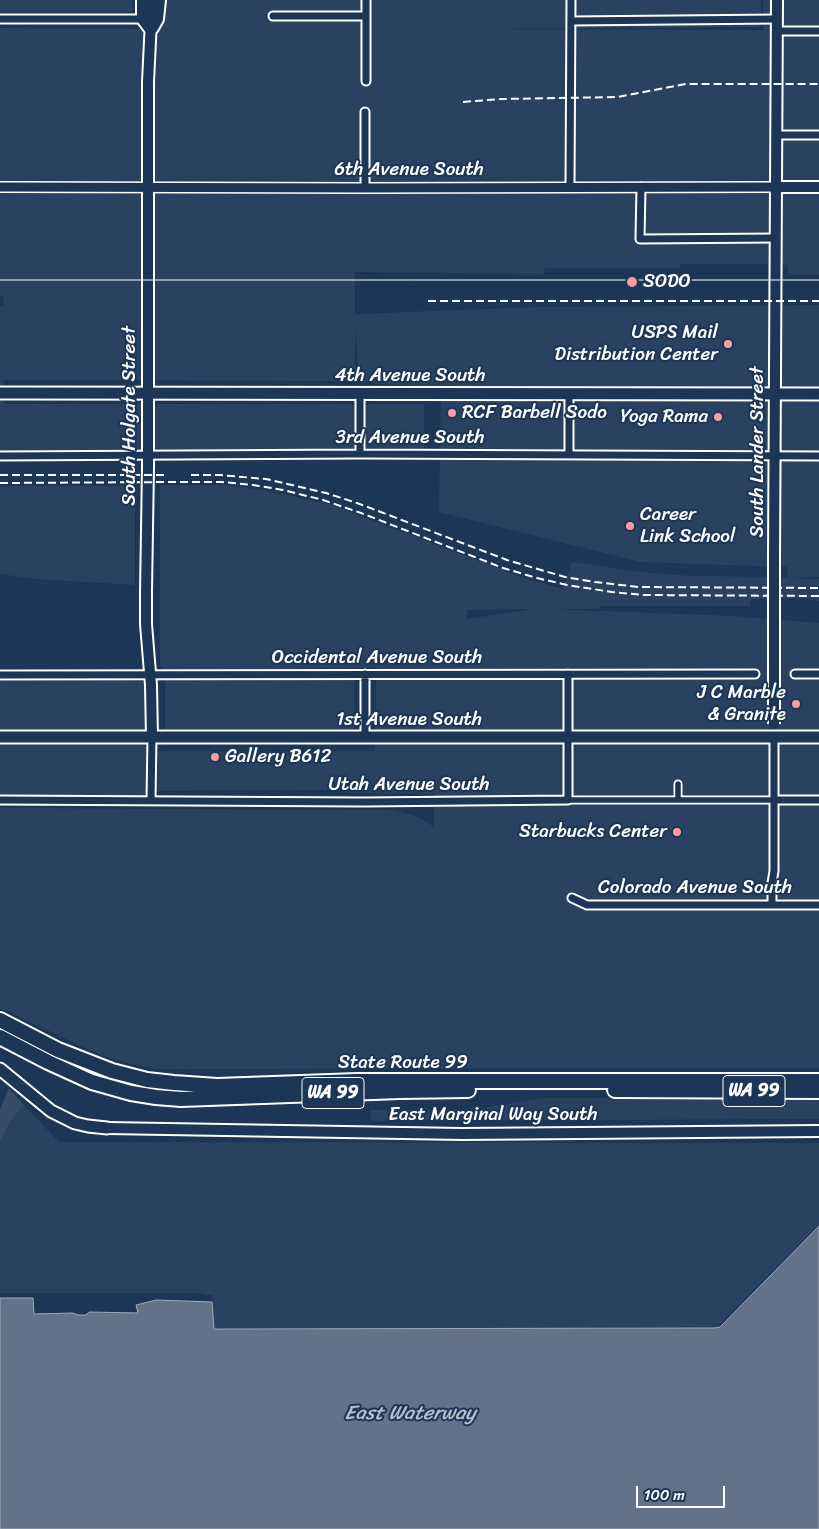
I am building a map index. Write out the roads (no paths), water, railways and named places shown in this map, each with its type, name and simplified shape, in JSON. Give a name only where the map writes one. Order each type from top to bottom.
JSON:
[{"type":"highway","name":"State Route 99","points":[[0,1020],[58,1050],[127,1076],[200,1085],[357,1081],[819,1081]]},
{"type":"highway","name":"State Route 99","points":[[0,1037],[92,1082],[131,1093],[181,1099],[400,1091],[819,1091]]},
{"type":"main road","points":[[142,0],[142,19],[151,31]]},
{"type":"main road","name":"South Holgate Street","points":[[152,0],[148,82],[146,592],[152,737]]},
{"type":"main road","name":"South Holgate Street","points":[[151,31],[158,19],[160,0]]},
{"type":"main road","name":"South Lander Street","points":[[774,737],[777,0]]},
{"type":"main road","name":"6th Avenue South","points":[[776,187],[819,187]]},
{"type":"main road","name":"4th Avenue South","points":[[0,393],[819,394]]},
{"type":"main road","name":"1st Avenue South","points":[[0,737],[819,737]]},
{"type":"main road","points":[[0,1069],[50,1111],[75,1123],[107,1128]]},
{"type":"main road","name":"East Marginal Way South","points":[[107,1128],[462,1134],[819,1131]]},
{"type":"street","points":[[366,0],[364,16],[366,81]]},
{"type":"street","points":[[570,0],[570,187]]},
{"type":"street","points":[[274,16],[364,16]]},
{"type":"street","points":[[0,19],[142,19]]},
{"type":"street","points":[[571,21],[777,19]]},
{"type":"street","points":[[777,32],[819,32]]},
{"type":"street","points":[[365,112],[365,188]]},
{"type":"street","points":[[776,134],[819,135]]},
{"type":"street","name":"6th Avenue South","points":[[0,187],[776,187]]},
{"type":"street","points":[[641,187],[640,240],[776,238]]},
{"type":"street","points":[[360,394],[360,454]]},
{"type":"street","points":[[569,394],[569,455]]},
{"type":"street","name":"3rd Avenue South","points":[[0,456],[360,454],[819,456]]},
{"type":"street","name":"Occidental Avenue South","points":[[0,674],[755,674]]},
{"type":"street","points":[[365,674],[365,738]]},
{"type":"street","points":[[568,674],[568,800]]},
{"type":"street","points":[[796,674],[819,674]]},
{"type":"street","name":"South Holgate Street","points":[[151,801],[152,737]]},
{"type":"street","name":"South Lander Street","points":[[772,905],[774,871],[774,737]]},
{"type":"street","points":[[678,784],[678,800]]},
{"type":"street","name":"Utah Avenue South","points":[[0,800],[373,802],[819,800]]},
{"type":"street","name":"Colorado Avenue South","points":[[572,898],[587,905],[819,905]]},
{"type":"water","name":"East Waterway","points":[[819,1226],[819,1529],[0,1529],[0,1298],[33,1298],[34,1314],[73,1313],[78,1315],[86,1315],[89,1312],[138,1313],[136,1305],[156,1300],[212,1302],[214,1329],[714,1328],[720,1327]]},
{"type":"tram line","points":[[0,280],[819,280]]},
{"type":"railway","points":[[463,102],[501,99],[618,97],[686,84],[819,84]]},
{"type":"railway","points":[[428,301],[819,301]]},
{"type":"railway","points":[[0,475],[166,475]]},
{"type":"railway","points":[[191,475],[266,479],[326,493],[507,560],[565,577],[639,587],[819,588]]},
{"type":"railway","points":[[0,483],[222,482],[253,485],[323,500],[503,568],[567,585],[644,595],[819,596]]},
{"type":"place","name":"SODO","points":[[632,282]]},
{"type":"place","name":"USPS Mail Distribution Center","points":[[728,344]]},
{"type":"place","name":"RCF Barbell Sodo","points":[[452,413]]},
{"type":"place","name":"Yoga Rama","points":[[718,417]]},
{"type":"place","name":"Career Link School","points":[[630,526]]},
{"type":"place","name":"J C Marble & Granite","points":[[796,704]]},
{"type":"place","name":"Gallery B612","points":[[215,757]]},
{"type":"place","name":"Starbucks Center","points":[[677,832]]}]
